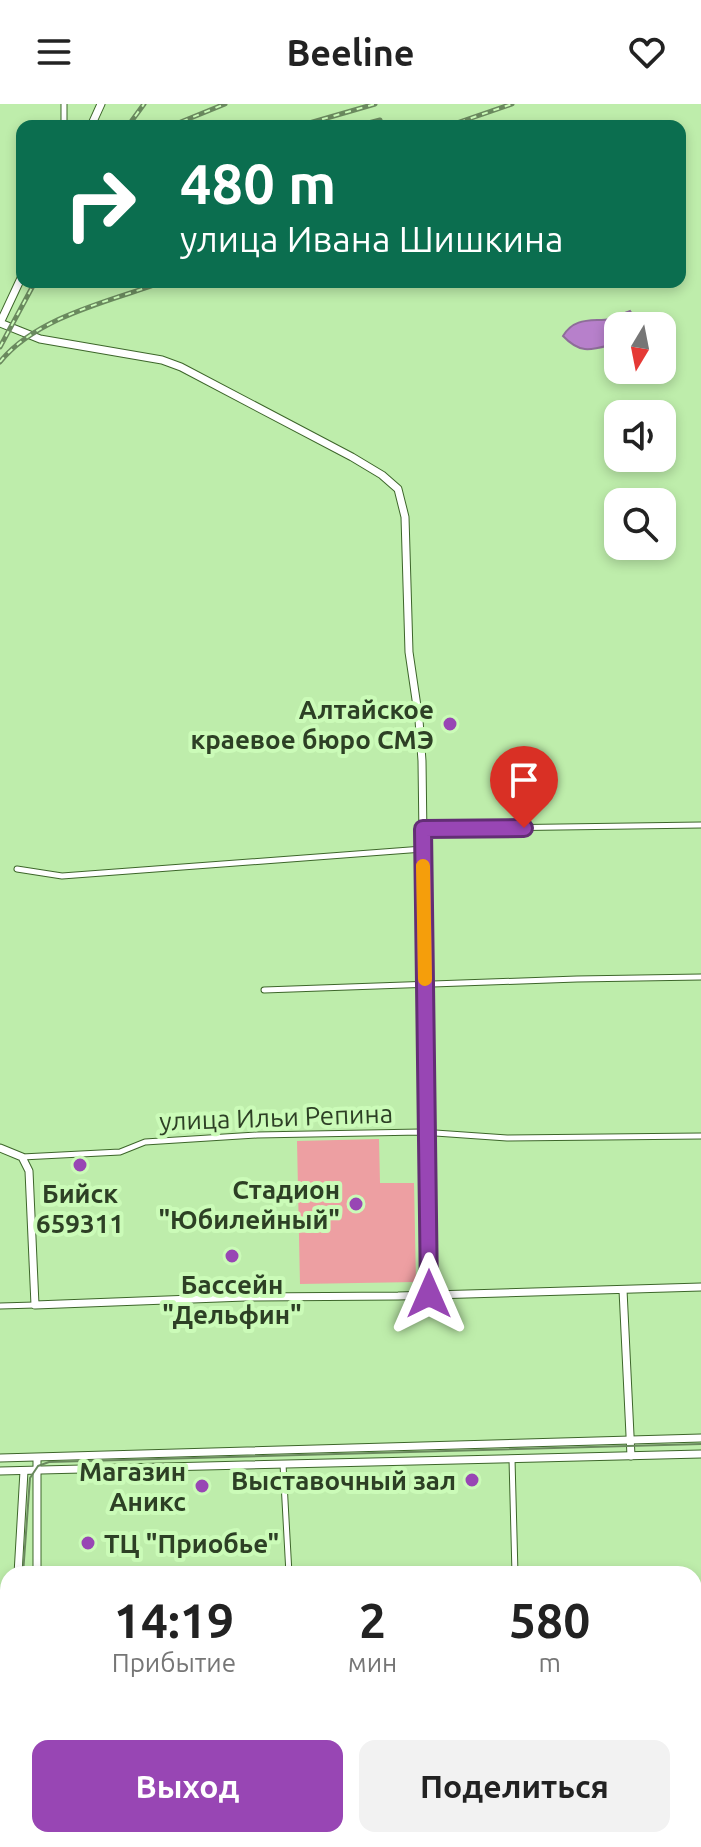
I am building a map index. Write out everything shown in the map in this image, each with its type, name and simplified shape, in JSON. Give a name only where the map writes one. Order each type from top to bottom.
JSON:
[{"type":"street","points":[[16,288],[0,323],[40,339],[150,358],[181,367],[352,457],[398,489],[405,517],[409,652],[419,720],[429,1133],[429,1294]]},
{"type":"street","points":[[423,829],[701,825]]},
{"type":"street","points":[[17,869],[50,876],[88,875],[423,849]]},
{"type":"street","points":[[264,990],[701,977]]},
{"type":"street","name":"улица Ильи Репина","points":[[0,1148],[22,1157],[120,1152],[145,1142],[257,1135],[429,1133],[507,1138],[701,1136]]},
{"type":"street","points":[[22,1157],[29,1171],[35,1305]]},
{"type":"street","points":[[0,1306],[701,1287]]},
{"type":"street","points":[[623,1290],[631,1456]]},
{"type":"street","points":[[0,1458],[701,1438]]},
{"type":"street","points":[[510,1444],[515,1566]]},
{"type":"street","points":[[0,1471],[701,1454]]},
{"type":"street","points":[[37,1458],[37,1566]]},
{"type":"street","points":[[283,1464],[289,1566]]},
{"type":"street","points":[[18,1566],[24,1471]]},
{"type":"shaded area","points":[[604,320],[604,347],[582,349],[563,336],[573,325]]},
{"type":"shaded area","name":"Стадион \"Юбилейный\"","points":[[379,1139],[380,1183],[414,1183],[416,1282],[300,1284],[297,1141]]},
{"type":"tram line","points":[[24,1566],[30,1478],[38,1466],[49,1462],[701,1444]]},
{"type":"railway","points":[[132,120],[144,104]]},
{"type":"railway","points":[[186,120],[225,104]]},
{"type":"railway","points":[[320,120],[375,104]]},
{"type":"railway","points":[[465,120],[512,104]]},
{"type":"railway","points":[[0,347],[32,288]]},
{"type":"railway","points":[[0,362],[15,346],[53,322],[145,288]]},
{"type":"slow traffic","points":[[423,866],[425,979]]},
{"type":"place","name":"Алтайское краевое бюро СМЭ","points":[[450,724]]},
{"type":"place","name":"Бийск 659311","points":[[80,1165]]},
{"type":"place","name":"Стадион \"Юбилейный\"","points":[[356,1204]]},
{"type":"place","name":"Бассейн \"Дельфин\"","points":[[232,1256]]},
{"type":"place","name":"Выставочный зал","points":[[472,1480]]},
{"type":"place","name":"Магазин Аникс","points":[[202,1486]]},
{"type":"place","name":"ТЦ \"Приобье\"","points":[[88,1543]]},
{"type":"route","points":[[429,1294],[423,829],[524,828]]}]
